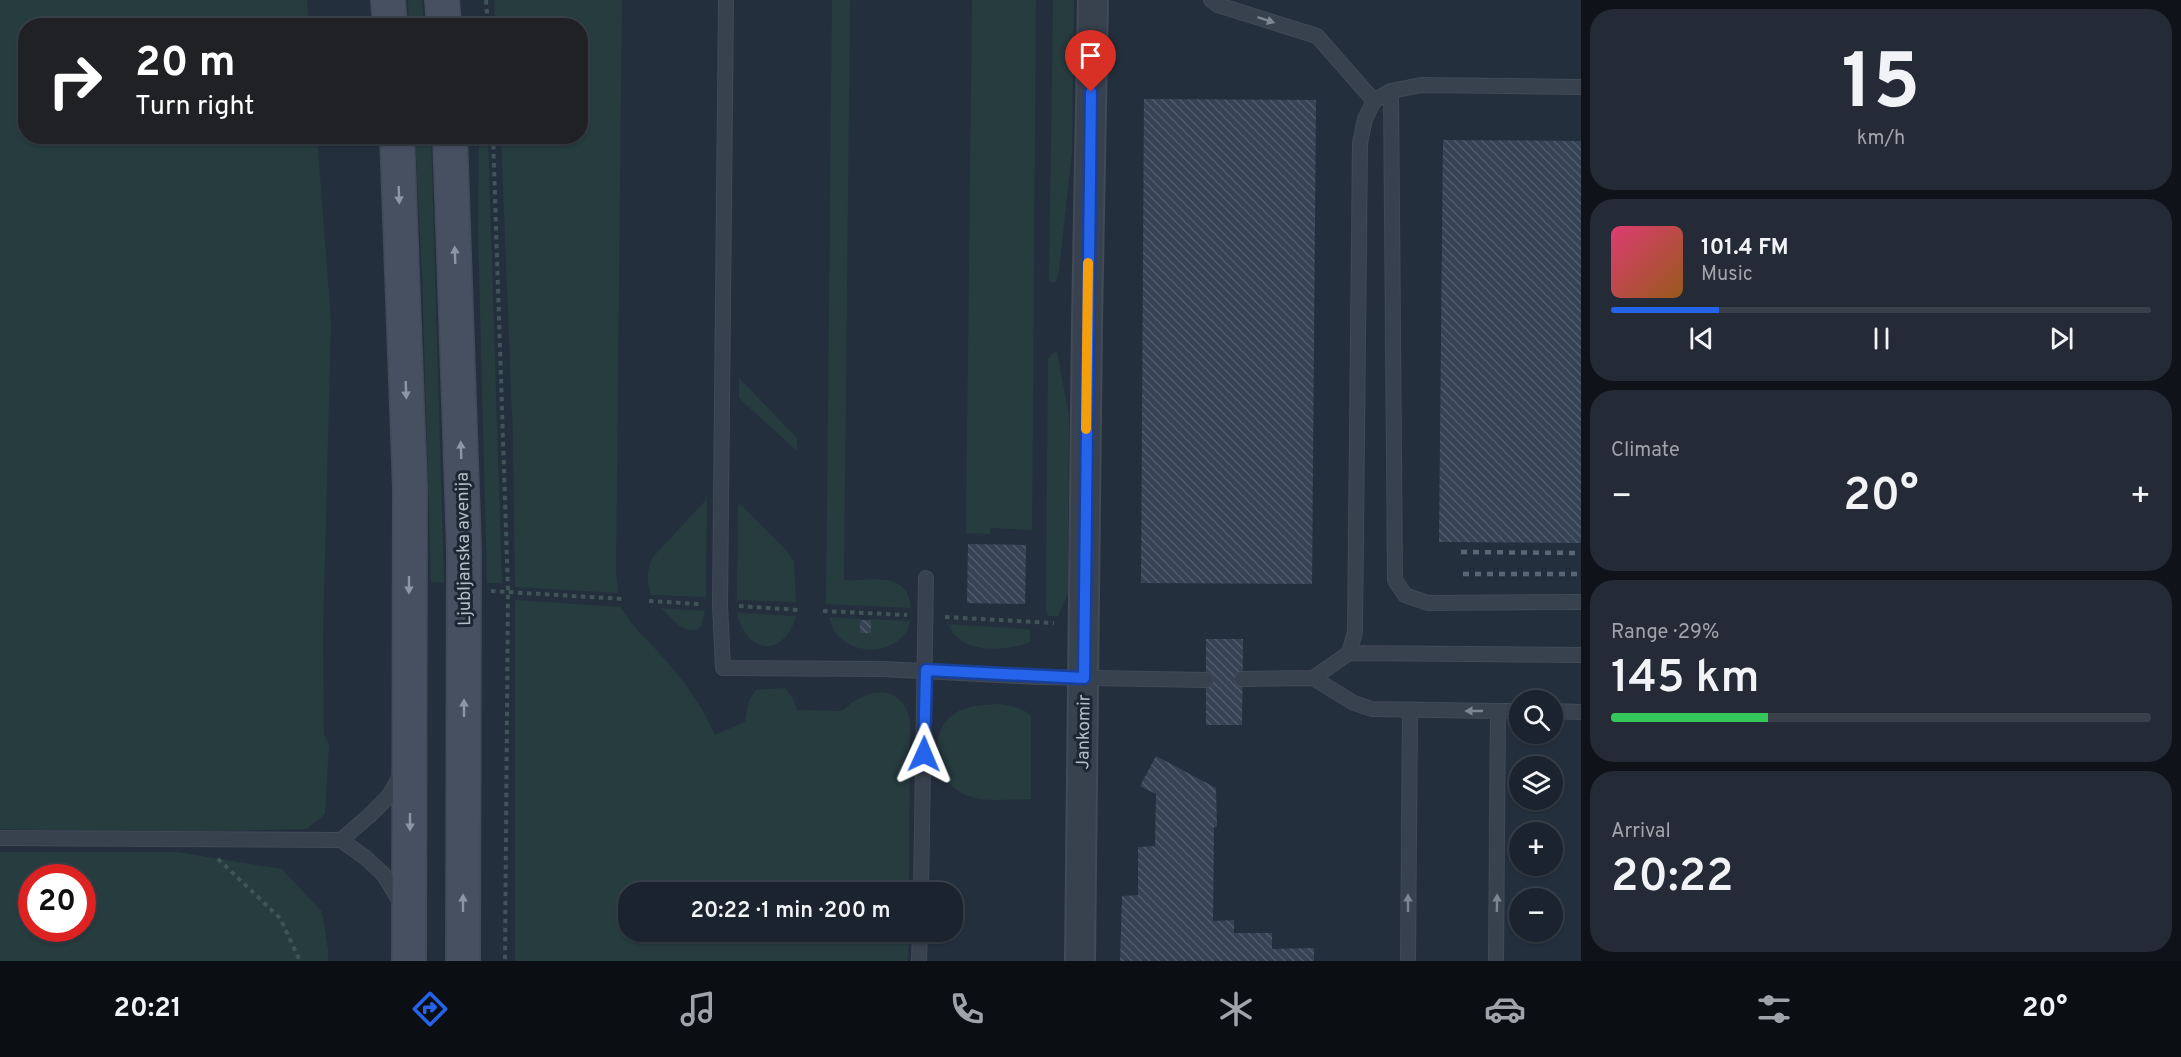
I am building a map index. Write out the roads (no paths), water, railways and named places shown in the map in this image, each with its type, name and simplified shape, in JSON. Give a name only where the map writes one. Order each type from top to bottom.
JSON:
[{"type":"main road","points":[[388,0],[389,18]]},
{"type":"main road","points":[[442,0],[443,18]]},
{"type":"main road","points":[[397,144],[410,488],[409,961]]},
{"type":"main road","name":"Ljubljanska avenija","points":[[450,144],[464,550],[463,961]]},
{"type":"street","name":"Jankomir","points":[[1080,961],[1093,0]]},
{"type":"lane","points":[[726,0],[720,605],[723,668],[926,670],[1084,678],[1206,680]]},
{"type":"lane","points":[[1211,0],[1317,36],[1374,101]]},
{"type":"lane","points":[[1349,652],[1355,632],[1360,143],[1365,119],[1374,101],[1391,92],[1421,85],[1581,87]]},
{"type":"lane","points":[[1391,92],[1395,580],[1405,594],[1428,603],[1581,602]]},
{"type":"lane","points":[[921,882],[926,578]]},
{"type":"lane","points":[[1313,678],[1349,652],[1581,655]]},
{"type":"lane","points":[[1242,680],[1313,678],[1354,704],[1372,709],[1509,711]]},
{"type":"lane","points":[[1408,961],[1410,710]]},
{"type":"lane","points":[[1496,961],[1498,711]]},
{"type":"lane","points":[[1563,711],[1581,712]]},
{"type":"lane","points":[[341,840],[389,796],[410,758]]},
{"type":"lane","points":[[0,838],[341,840],[366,858],[384,875],[410,917]]},
{"type":"lane","points":[[919,961],[920,942]]},
{"type":"railway","points":[[1461,552],[1581,553]]},
{"type":"railway","points":[[1463,574],[1581,574]]}]
